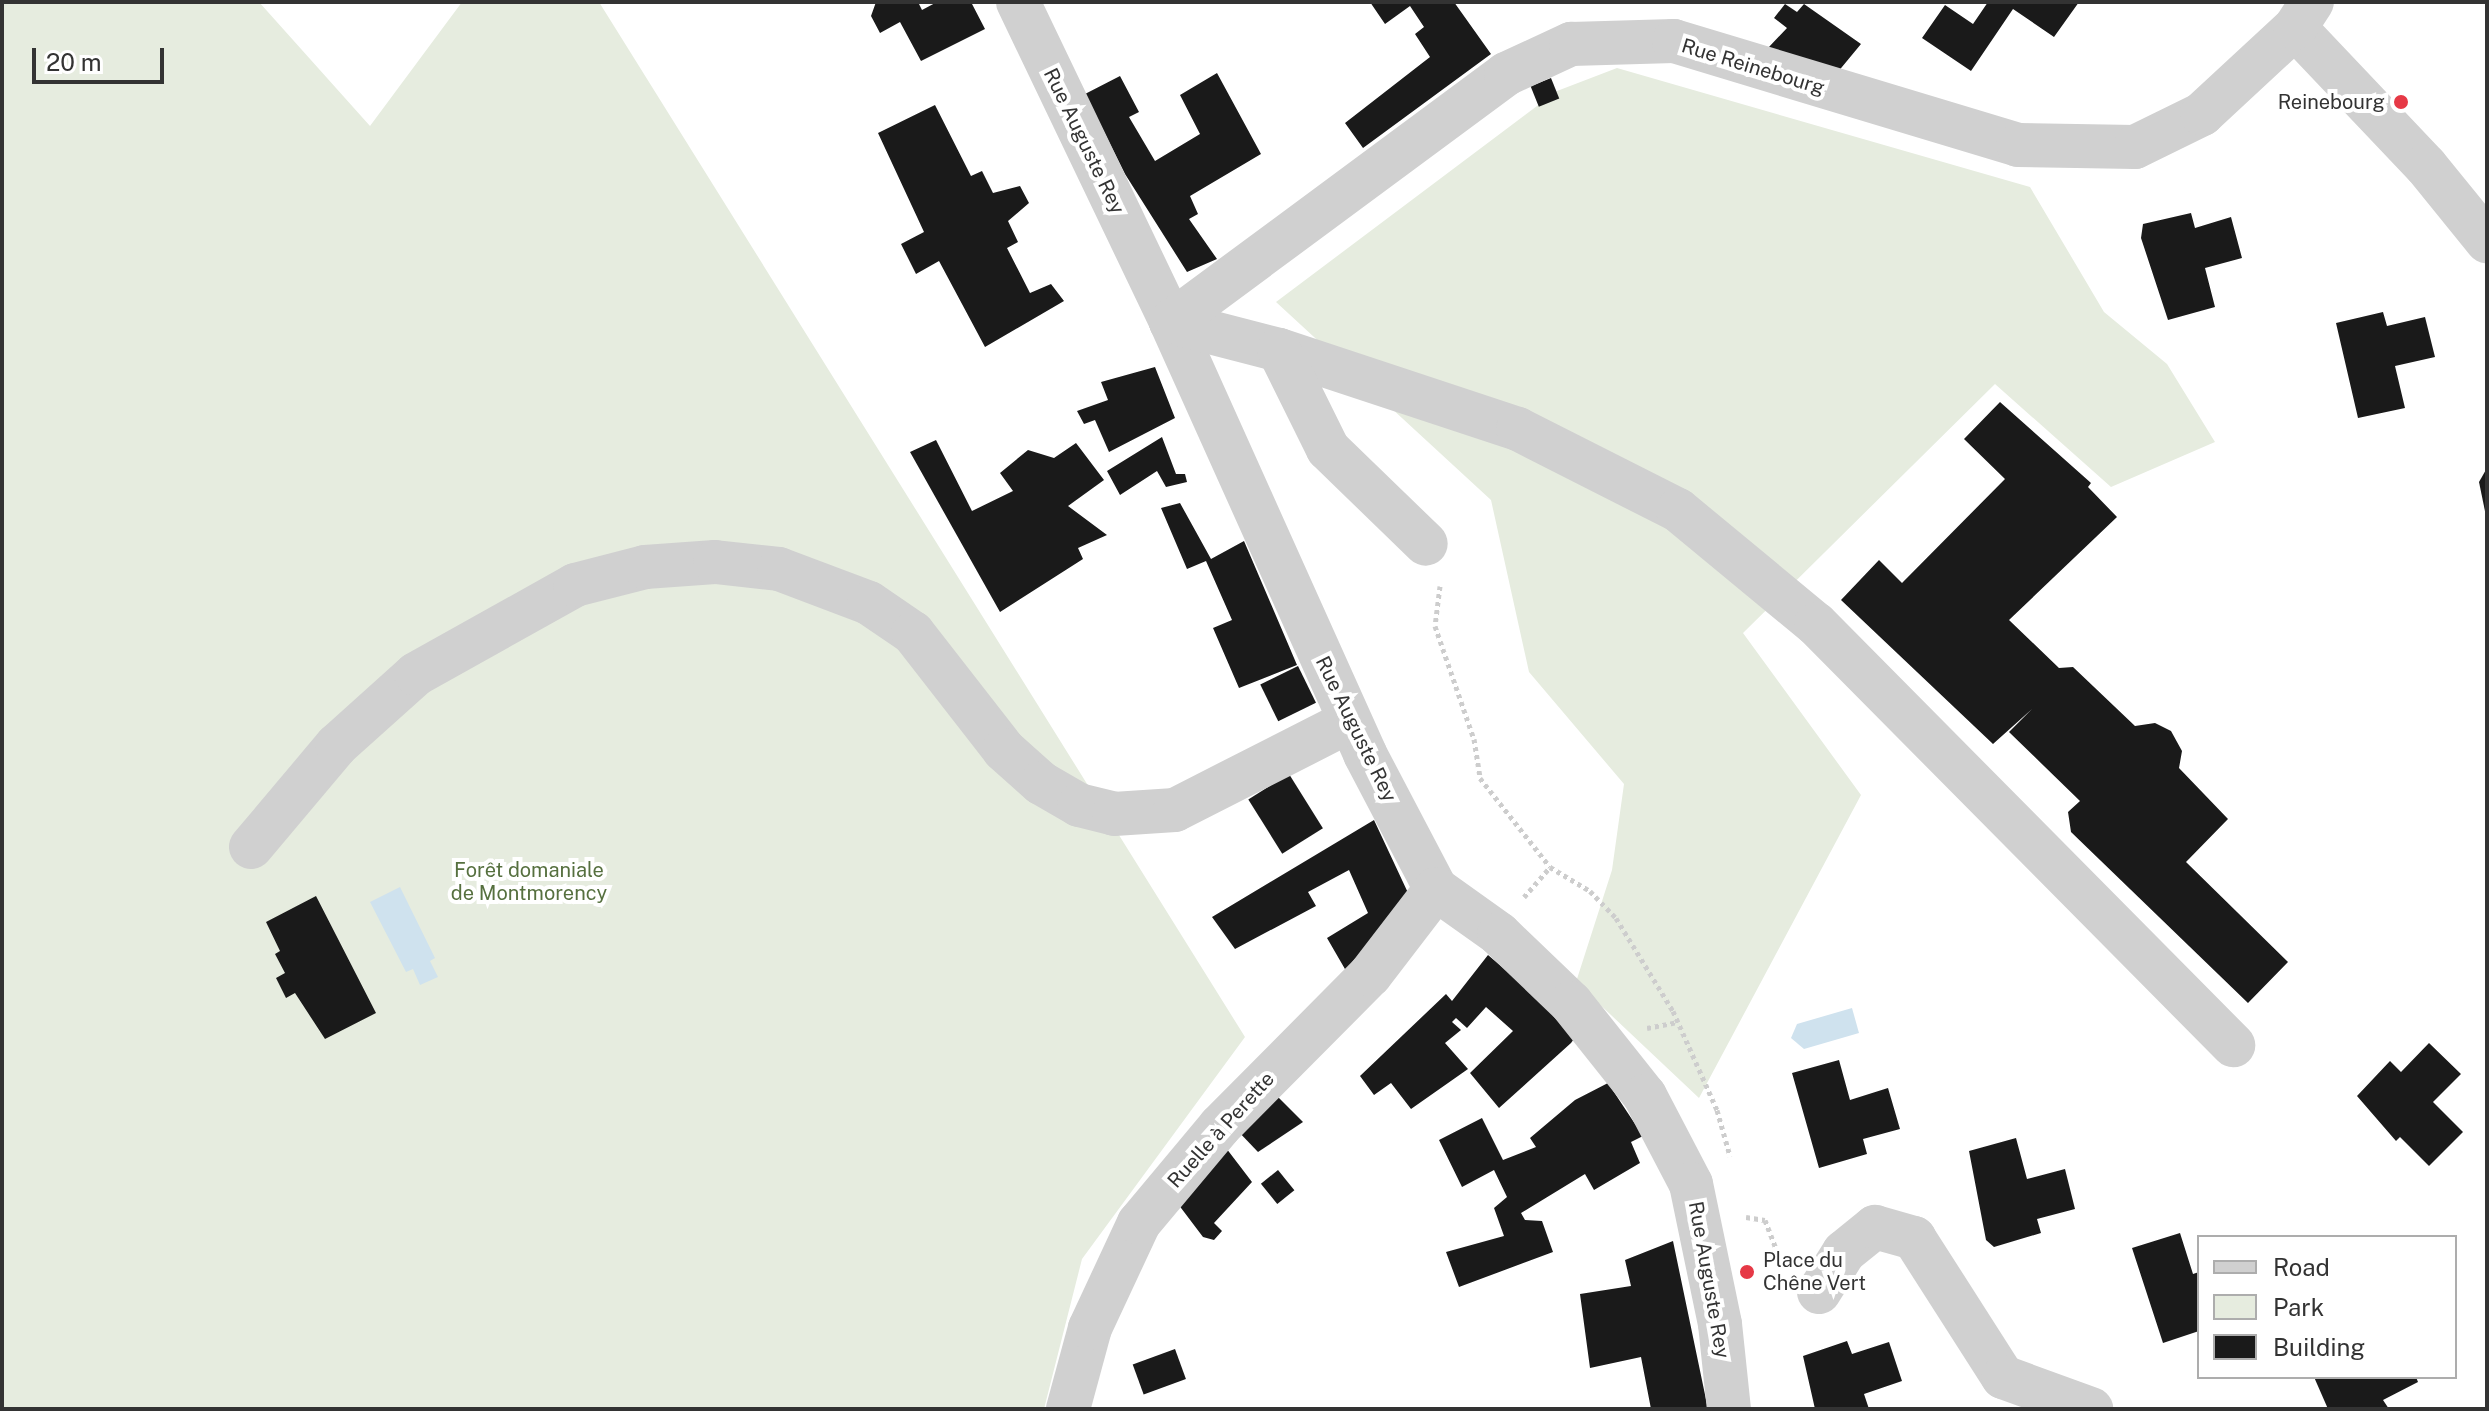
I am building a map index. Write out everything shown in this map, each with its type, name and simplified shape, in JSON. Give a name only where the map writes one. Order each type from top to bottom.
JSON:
[{"type":"street","name":"Rue Auguste Rey","points":[[1018,2],[1171,322],[1350,721],[1436,889],[1499,934],[1571,1003],[1645,1096],[1691,1184],[1729,1409]]},
{"type":"street","name":"Rue Reinebourg","points":[[1171,322],[1506,74],[1571,44],[1674,41],[2018,145],[2135,147],[2202,114],[2304,15]]},
{"type":"street","points":[[2304,15],[2487,241]]},
{"type":"street","points":[[1171,322],[1279,350],[1518,429],[1678,510],[1816,624],[2233,1045]]},
{"type":"street","points":[[1279,350],[1328,449],[1426,544]]},
{"type":"street","points":[[251,847],[337,745],[416,674],[575,585],[645,567],[715,562],[779,569],[869,603],[913,633],[1004,750],[1041,783],[1079,805],[1114,814],[1175,810],[1350,721]]},
{"type":"street","name":"Ruelle à Perette","points":[[1068,1409],[1090,1328],[1139,1223],[1220,1126],[1370,975],[1436,889]]},
{"type":"street","points":[[1819,1292],[1844,1252],[1875,1227],[1914,1238],[2003,1377],[2072,1407]]},
{"type":"path","points":[[1426,544],[1441,573],[1435,626],[1474,739],[1480,778],[1550,867],[1590,891],[1616,918],[1673,1011],[1717,1110],[1734,1171]]},
{"type":"path","points":[[1527,899],[1550,867]]},
{"type":"path","points":[[1742,1202],[1746,1217]]},
{"type":"path","points":[[1702,1238],[1746,1217],[1765,1220],[1782,1262]]},
{"type":"green space","name":"Forêt domaniale de Montmorency","points":[[2,2],[259,2],[370,126],[462,2],[599,2],[1245,1037],[1082,1259],[1044,1409],[2,1409]]},
{"type":"green space","points":[[1617,68],[2030,187],[2104,312],[2167,364],[2215,442],[2111,487],[1995,384],[1743,633],[1861,795],[1699,1098],[1576,982],[1612,870],[1624,784],[1529,672],[1491,500],[1276,302],[1557,91]]},
{"type":"water","points":[[400,887],[435,958],[430,961],[438,977],[420,985],[413,969],[406,972],[370,902]]},
{"type":"water","points":[[1852,1008],[1859,1033],[1804,1049],[1791,1038],[1797,1024]]},
{"type":"building","points":[[876,2],[918,2],[922,10],[937,2],[971,2],[985,29],[921,61],[900,22],[880,33],[871,16]]},
{"type":"building","points":[[1370,2],[1454,2],[1491,54],[1363,148],[1345,123],[1430,57],[1415,34],[1424,27],[1410,6],[1385,24]]},
{"type":"building","points":[[1988,2],[2079,2],[2054,37],[2013,9],[1971,71],[1922,38],[1945,5],[1973,24]]},
{"type":"building","points":[[1785,4],[1797,12],[1804,4],[1861,44],[1837,73],[1768,48],[1787,28],[1774,18]]},
{"type":"building","points":[[1217,73],[1261,154],[1190,196],[1198,214],[1189,219],[1217,259],[1187,272],[1125,174],[1085,94],[1120,76],[1139,112],[1129,117],[1155,161],[1200,134],[1180,95]]},
{"type":"building","points":[[1551,78],[1559,98],[1539,107],[1531,86]]},
{"type":"building","points":[[935,105],[971,176],[982,171],[993,193],[1020,186],[1029,203],[1008,221],[1018,242],[1007,248],[1030,293],[1051,284],[1064,301],[985,347],[939,261],[916,274],[901,244],[924,232],[878,133]]},
{"type":"building","points":[[2191,213],[2195,228],[2231,217],[2242,258],[2205,268],[2215,307],[2168,320],[2141,238],[2143,224]]},
{"type":"building","points":[[2383,312],[2387,326],[2425,317],[2435,357],[2395,366],[2405,408],[2358,418],[2336,323]]},
{"type":"building","points":[[1155,367],[1175,418],[1109,452],[1095,420],[1084,424],[1077,411],[1108,400],[1101,382]]},
{"type":"building","points":[[2000,402],[2091,483],[2088,487],[2117,517],[2009,620],[2059,668],[2073,667],[2135,726],[2155,723],[2171,731],[2182,751],[2179,768],[2228,819],[2186,862],[2288,962],[2248,1003],[2071,832],[2068,812],[2080,801],[2009,732],[2032,709],[1993,744],[1841,600],[1879,560],[1902,583],[2005,479],[1964,439]]},
{"type":"building","points":[[1162,437],[1176,474],[1185,474],[1187,482],[1166,487],[1157,471],[1120,495],[1107,471]]},
{"type":"building","points":[[936,440],[972,511],[1013,491],[1000,473],[1028,450],[1054,458],[1076,443],[1104,480],[1068,506],[1107,535],[1078,548],[1083,559],[1000,612],[910,452]]},
{"type":"building","points":[[2487,468],[2487,516],[2486,516],[2479,482]]},
{"type":"building","points":[[1180,503],[1211,559],[1244,541],[1297,665],[1239,688],[1213,628],[1232,620],[1206,561],[1187,569],[1161,508]]},
{"type":"building","points":[[1298,666],[1316,703],[1278,721],[1260,684]]},
{"type":"building","points":[[1289,774],[1323,828],[1282,854],[1248,799]]},
{"type":"building","points":[[1374,820],[1409,895],[1349,976],[1327,938],[1368,913],[1349,870],[1308,892],[1316,906],[1235,949],[1212,917]]},
{"type":"building","points":[[316,896],[376,1013],[325,1039],[295,993],[286,998],[276,978],[285,973],[275,954],[280,951],[266,922]]},
{"type":"building","points":[[1488,955],[1579,1032],[1571,1043],[1499,1108],[1470,1073],[1513,1031],[1486,1007],[1467,1028],[1456,1018],[1452,1022],[1461,1030],[1445,1043],[1468,1069],[1411,1109],[1391,1083],[1374,1095],[1360,1076],[1446,994],[1452,1001]]},
{"type":"building","points":[[2429,1043],[2461,1074],[2433,1102],[2463,1132],[2429,1166],[2400,1137],[2396,1141],[2357,1096],[2390,1061],[2401,1072]]},
{"type":"building","points":[[1839,1060],[1850,1100],[1888,1088],[1900,1129],[1863,1139],[1867,1154],[1819,1168],[1792,1073]]},
{"type":"building","points":[[1608,1083],[1643,1136],[1631,1142],[1640,1163],[1594,1190],[1585,1174],[1521,1213],[1525,1220],[1542,1221],[1553,1252],[1459,1287],[1446,1252],[1504,1236],[1494,1208],[1507,1197],[1494,1170],[1462,1187],[1439,1140],[1482,1118],[1503,1160],[1536,1147],[1530,1138],[1575,1100]]},
{"type":"building","points":[[1272,1091],[1303,1122],[1258,1152],[1236,1129]]},
{"type":"building","points":[[2016,1138],[2027,1179],[2065,1169],[2075,1209],[2037,1219],[2041,1233],[1994,1247],[1986,1240],[1969,1151]]},
{"type":"building","points":[[1223,1144],[1252,1182],[1214,1223],[1222,1231],[1214,1240],[1203,1237],[1175,1200]]},
{"type":"building","points":[[1278,1170],[1294,1190],[1277,1204],[1261,1184]]},
{"type":"building","points":[[2180,1233],[2193,1274],[2197,1273],[2197,1332],[2163,1343],[2132,1248]]},
{"type":"building","points":[[1673,1241],[1708,1409],[1651,1409],[1641,1357],[1590,1368],[1580,1294],[1631,1286],[1625,1260]]},
{"type":"building","points":[[1847,1341],[1852,1354],[1889,1342],[1902,1381],[1864,1394],[1869,1409],[1815,1409],[1803,1356]]},
{"type":"building","points":[[1175,1349],[1186,1379],[1144,1394],[1133,1364]]},
{"type":"building","points":[[2315,1379],[2417,1379],[2418,1382],[2383,1400],[2389,1409],[2328,1409]]},
{"type":"place","name":"Reinebourg","points":[[2401,102]]},
{"type":"place","name":"Place du Chêne Vert","points":[[1747,1272]]}]
